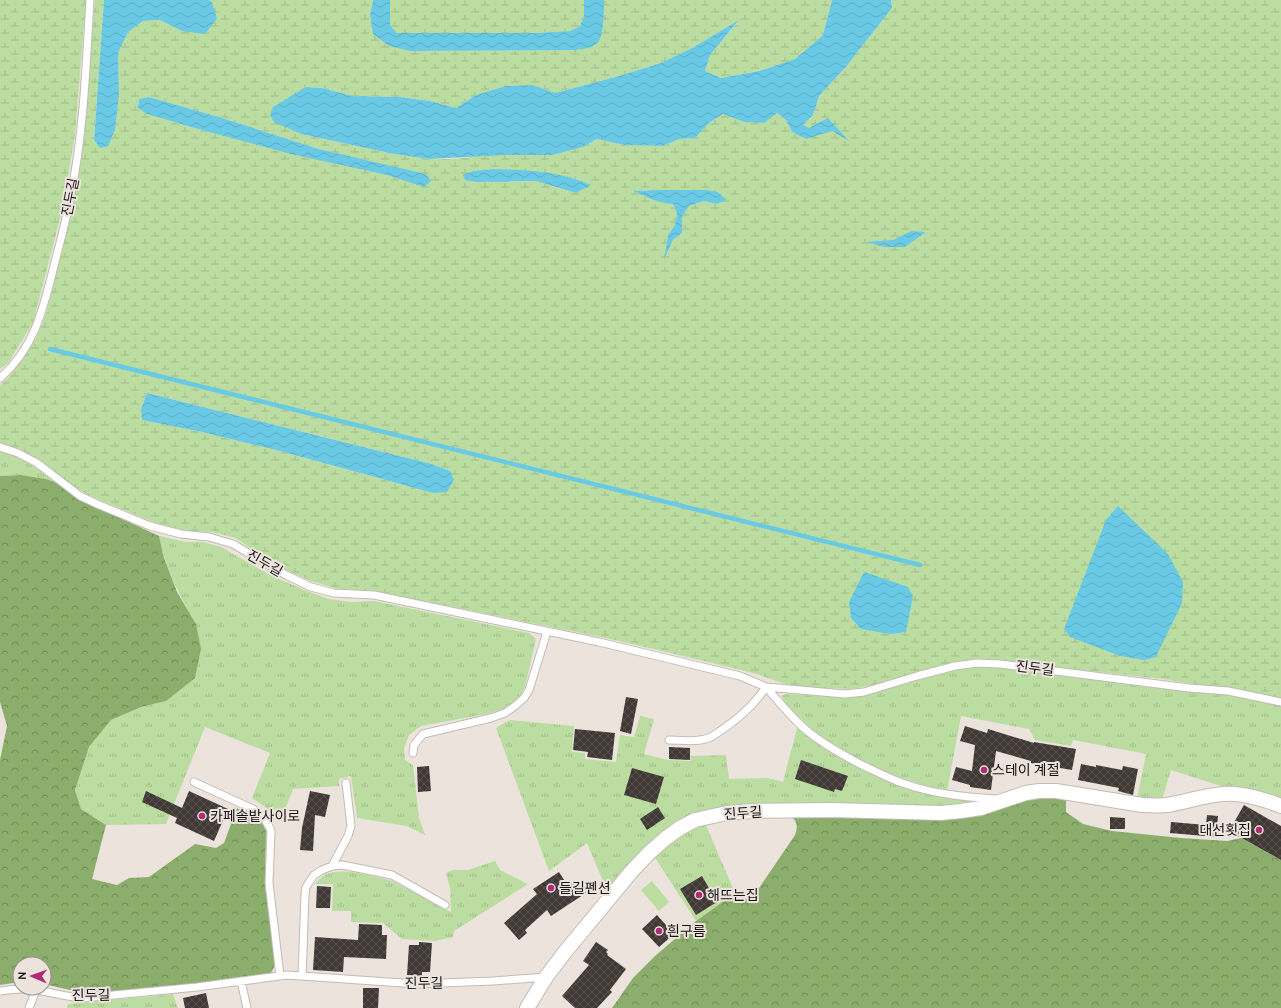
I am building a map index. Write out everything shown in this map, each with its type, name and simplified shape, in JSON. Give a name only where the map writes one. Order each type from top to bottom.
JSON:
[{"type":"street","name":"진두길","points":[[527,1008],[546,977],[565,952],[649,853],[680,828],[695,820],[727,813],[752,811],[831,810],[941,813],[981,808],[1026,793],[1039,791],[1056,791],[1154,806],[1167,805],[1212,795],[1230,794],[1258,798],[1281,806]]},
{"type":"lane","name":"진두길","points":[[0,378],[17,361],[38,324],[58,249],[71,193],[80,132],[84,100],[90,0]]},
{"type":"lane","name":"진두길","points":[[0,447],[18,453],[37,463],[80,496],[97,504],[150,526],[181,534],[209,536],[233,544],[286,575],[311,586],[334,593],[374,595],[599,642],[740,676],[766,688],[846,694],[864,692],[955,666],[1000,664],[1189,688],[1228,691],[1281,702]]},
{"type":"lane","points":[[413,753],[414,744],[424,734],[491,718],[516,706],[529,690],[546,632]]},
{"type":"lane","name":"진두길","points":[[766,688],[800,724],[828,746],[880,774],[904,784],[925,790],[1008,800]]},
{"type":"lane","points":[[669,740],[696,741],[705,740],[711,737],[748,709],[760,697],[766,688]]},
{"type":"lane","points":[[194,782],[253,809],[264,818],[271,830],[269,883],[280,976]]},
{"type":"lane","points":[[332,866],[348,836],[351,826],[346,783]]},
{"type":"lane","points":[[302,976],[304,895],[306,887],[314,875],[322,870],[332,866],[342,865],[392,875],[445,905]]},
{"type":"lane","name":"진두길","points":[[52,993],[72,997],[93,997],[197,987],[280,976],[302,976],[385,983],[417,984],[546,977]]},
{"type":"lane","points":[[241,981],[247,1008]]},
{"type":"lane","name":"진두길","points":[[0,991],[12,990]]},
{"type":"lane","points":[[29,1008],[34,996]]},
{"type":"green space","points":[[0,0],[86,0],[75,135],[62,211],[33,323],[8,363],[0,369]]},
{"type":"green space","points":[[95,0],[104,0],[94,140],[119,94],[118,53],[128,32],[143,21],[160,20],[182,31],[212,2],[209,0],[373,0],[370,15],[389,46],[410,51],[576,50],[603,26],[604,0],[832,0],[823,35],[795,59],[758,71],[721,78],[705,71],[710,55],[738,22],[694,47],[661,63],[555,93],[533,85],[476,95],[456,108],[430,101],[400,97],[353,96],[322,88],[307,87],[291,97],[301,134],[389,153],[428,159],[451,159],[583,147],[597,139],[624,145],[663,146],[679,139],[695,138],[709,123],[723,114],[744,122],[777,113],[786,120],[792,132],[806,139],[828,119],[809,129],[802,126],[813,115],[819,96],[845,68],[892,8],[891,0],[1281,0],[1281,698],[1163,679],[989,660],[967,661],[942,665],[873,685],[852,689],[794,687],[753,673],[606,638],[374,591],[338,589],[311,581],[281,568],[235,538],[212,532],[185,531],[163,526],[88,495],[70,484],[45,464],[19,449],[0,443],[0,385],[8,378],[37,337],[46,314],[69,222],[83,143]],"holes":[[[149,97],[219,117],[319,149],[425,174],[409,182],[387,175],[198,129],[147,114],[138,108],[139,99]],[[493,169],[515,170],[580,180],[576,193],[536,181],[502,182],[473,171]],[[707,190],[717,204],[704,201],[689,206],[682,217],[682,233],[673,240],[665,258],[668,235],[675,225],[677,213],[673,204],[649,199],[635,191]],[[147,393],[432,464],[450,471],[433,493],[280,451],[202,432],[143,420],[141,409]]]},
{"type":"green space","points":[[390,0],[584,0],[584,17],[580,26],[570,31],[536,33],[397,33],[390,25]]},
{"type":"green space","points":[[0,451],[24,461],[59,484],[30,476],[0,476]]},
{"type":"green space","points":[[21,475],[46,479],[59,484],[77,498],[159,536],[164,558],[177,592],[196,624],[201,649],[195,678],[166,701],[141,707],[111,720],[89,747],[75,790],[81,809],[106,825],[92,879],[117,885],[129,878],[149,877],[195,844],[216,848],[224,843],[237,808],[257,818],[262,823],[266,831],[265,885],[275,960],[271,973],[208,982],[114,992],[86,992],[52,986],[52,956],[12,956],[12,983],[0,985],[0,760],[7,726],[0,702],[0,476]]},
{"type":"green space","points":[[159,536],[186,542],[203,542],[221,547],[272,576],[329,599],[351,602],[374,601],[529,633],[536,639],[525,687],[518,699],[503,709],[487,714],[421,726],[409,735],[404,748],[405,760],[413,765],[419,818],[425,835],[407,826],[357,818],[351,776],[339,779],[339,786],[293,789],[280,822],[268,809],[252,798],[270,753],[205,727],[166,824],[106,825],[81,809],[75,790],[89,747],[111,720],[141,707],[166,701],[196,624],[169,571]]},
{"type":"green space","points":[[971,667],[995,667],[1227,695],[1281,705],[1281,800],[1267,793],[1257,793],[1235,787],[1224,787],[1171,770],[1162,800],[1137,799],[1146,754],[1073,740],[1071,746],[1035,740],[1029,729],[961,716],[947,791],[886,772],[848,754],[813,730],[788,707],[782,696],[787,694],[843,697],[866,695],[946,672]]},
{"type":"green space","points":[[640,716],[654,719],[644,754],[668,760],[691,761],[691,756],[726,755],[729,779],[768,778],[783,782],[797,728],[831,753],[859,767],[904,786],[988,800],[954,807],[714,809],[614,884],[603,881],[587,843],[549,871],[496,728],[510,720],[574,726],[572,752],[585,753],[585,759],[616,762],[620,735],[634,737]]},
{"type":"green space","points":[[1035,797],[1066,797],[1066,812],[1083,824],[1112,831],[1181,838],[1227,841],[1241,838],[1281,860],[1281,1008],[612,1008],[633,978],[655,956],[696,921],[735,893],[743,898],[748,899],[753,897],[795,835],[797,829],[796,822],[789,816],[886,817]]},
{"type":"green space","points":[[705,823],[735,893],[696,921],[654,856],[675,838]]},
{"type":"green space","points":[[495,861],[500,870],[528,884],[454,931],[453,937],[435,941],[402,939],[383,923],[351,922],[351,911],[332,911],[333,884],[315,884],[323,876],[334,872],[342,871],[368,875],[392,881],[451,912],[450,888],[446,873],[453,870],[468,870]]},
{"type":"green space","points":[[652,881],[669,902],[659,911],[641,890]]},
{"type":"green space","points":[[173,994],[178,1008],[67,1008],[68,1004]]},
{"type":"water","points":[[104,0],[209,0],[212,2],[217,19],[205,34],[182,31],[160,20],[143,21],[128,32],[118,53],[119,94],[115,130],[108,146],[100,148],[94,140]]},
{"type":"water","points":[[373,0],[390,0],[390,25],[397,33],[536,33],[570,31],[580,26],[584,16],[584,0],[604,0],[603,27],[601,37],[597,43],[588,48],[576,50],[410,51],[389,46],[373,34],[370,15]]},
{"type":"water","points":[[832,0],[891,0],[892,8],[845,68],[819,96],[813,115],[803,125],[809,128],[828,118],[849,141],[832,131],[806,139],[792,132],[786,120],[777,113],[764,123],[744,122],[723,114],[709,123],[695,138],[679,139],[663,146],[624,145],[597,139],[583,147],[552,155],[506,155],[428,159],[389,153],[301,134],[274,122],[270,115],[273,107],[306,87],[322,88],[353,96],[400,97],[430,101],[456,108],[476,95],[506,86],[533,85],[555,93],[661,63],[694,47],[739,20],[710,55],[705,71],[721,78],[759,71],[795,59],[823,35]]},
{"type":"water","points":[[149,97],[219,117],[319,149],[426,174],[431,181],[424,187],[387,175],[291,154],[147,114],[138,108],[139,99]]},
{"type":"water","points":[[493,169],[543,172],[568,177],[591,185],[576,193],[536,181],[477,182],[465,180],[463,175],[473,171]]},
{"type":"water","points":[[707,190],[718,192],[726,200],[717,204],[704,201],[689,206],[682,217],[682,233],[673,240],[664,260],[668,235],[675,225],[677,213],[673,204],[653,200],[634,191]]},
{"type":"water","points":[[911,231],[926,232],[905,247],[884,247],[866,242],[893,240]]},
{"type":"water","points":[[147,393],[432,464],[450,471],[454,480],[447,492],[433,493],[280,451],[202,432],[142,420],[141,409]]},
{"type":"water","points":[[1118,506],[1168,554],[1183,582],[1182,603],[1156,657],[1144,660],[1120,656],[1070,637],[1064,629],[1106,520]]},
{"type":"water","points":[[864,572],[908,587],[913,596],[906,632],[890,634],[861,629],[851,618],[849,602]]},
{"type":"building","points":[[626,697],[638,699],[631,734],[620,731]]},
{"type":"building","points":[[965,726],[987,733],[988,729],[1034,743],[1076,749],[1072,770],[1031,763],[1031,761],[996,751],[991,790],[970,787],[970,785],[952,780],[956,767],[972,771],[975,745],[960,741]]},
{"type":"building","points":[[575,729],[615,733],[612,760],[587,757],[588,752],[573,750]]},
{"type":"building","points":[[669,747],[690,748],[690,760],[669,759]]},
{"type":"building","points":[[801,760],[848,776],[842,791],[835,789],[834,792],[795,779]]},
{"type":"building","points":[[1081,764],[1122,770],[1123,766],[1138,769],[1133,795],[1118,791],[1119,788],[1078,780]]},
{"type":"building","points":[[429,766],[431,791],[418,792],[417,767]]},
{"type":"building","points":[[632,768],[664,777],[656,804],[624,795]]},
{"type":"building","points":[[146,791],[182,808],[189,791],[228,809],[214,841],[175,823],[177,818],[142,802]]},
{"type":"building","points":[[310,791],[330,795],[325,817],[315,815],[313,851],[300,850],[302,828]]},
{"type":"building","points":[[1244,805],[1281,826],[1281,860],[1229,831]]},
{"type":"building","points":[[658,807],[665,818],[647,830],[640,819]]},
{"type":"building","points":[[1207,815],[1218,816],[1216,837],[1170,833],[1171,822],[1206,825]]},
{"type":"building","points":[[1110,817],[1125,818],[1125,829],[1110,829]]},
{"type":"building","points":[[559,872],[568,886],[578,880],[586,893],[551,916],[547,910],[525,930],[527,933],[519,940],[504,923],[537,894],[533,889]]},
{"type":"building","points":[[702,876],[717,902],[696,915],[680,889]]},
{"type":"building","points":[[317,886],[331,887],[330,908],[316,908]]},
{"type":"building","points":[[657,915],[674,934],[659,947],[642,929]]},
{"type":"building","points":[[359,924],[382,925],[382,935],[387,935],[386,959],[344,957],[343,972],[313,970],[315,937],[358,940]]},
{"type":"building","points":[[419,942],[432,943],[430,972],[422,972],[422,976],[407,975],[409,945],[419,945]]},
{"type":"building","points":[[596,942],[608,950],[606,952],[608,954],[607,955],[626,969],[610,990],[612,992],[597,1008],[575,1008],[562,996],[589,965],[583,961]]},
{"type":"building","points":[[363,988],[379,988],[378,1008],[363,1008]]},
{"type":"building","points":[[206,993],[209,1008],[185,1008],[183,998]]},
{"type":"waterway","points":[[50,349],[920,565]]},
{"type":"place","name":"스테이 계절","points":[[984,770]]},
{"type":"place","name":"카페솔밭사이로","points":[[202,816]]},
{"type":"place","name":"대선횟집","points":[[1259,830]]},
{"type":"place","name":"들길펜션","points":[[551,888]]},
{"type":"place","name":"해뜨는집","points":[[699,895]]},
{"type":"place","name":"흰구름","points":[[659,931]]}]
